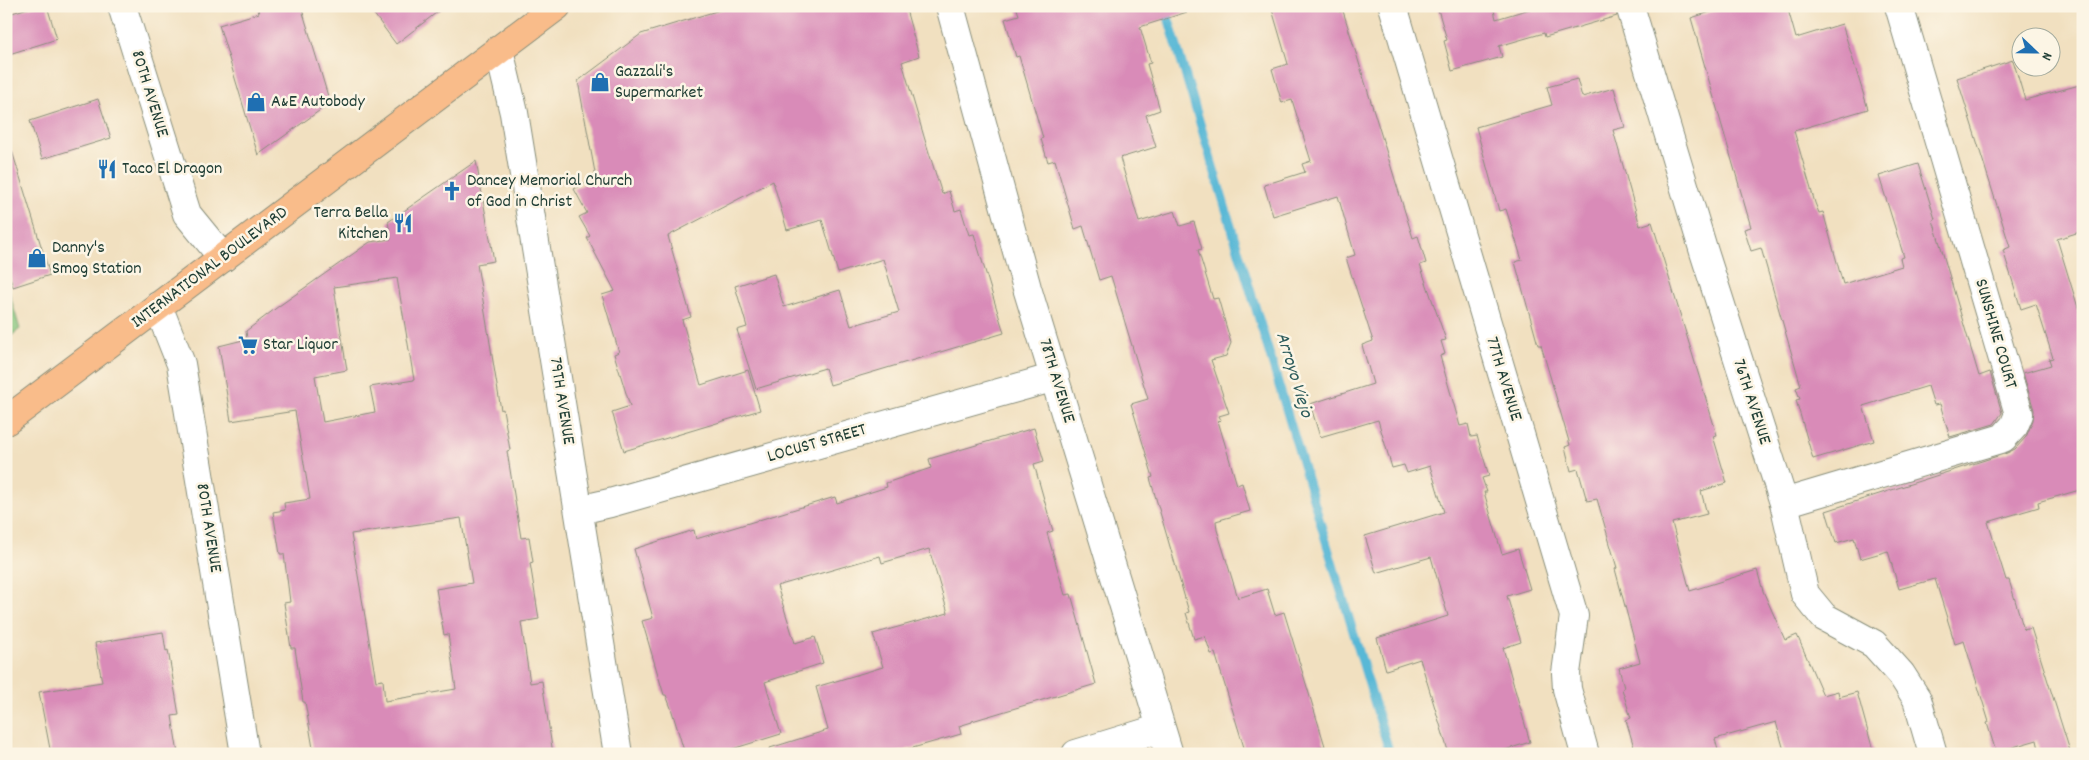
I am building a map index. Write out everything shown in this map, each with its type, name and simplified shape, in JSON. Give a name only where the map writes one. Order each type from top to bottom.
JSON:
[{"type":"main road","name":"INTERNATIONAL BOULEVARD","points":[[6,421],[557,6]]},
{"type":"street","name":"80TH AVENUE","points":[[122,6],[188,214],[222,258]]},
{"type":"street","name":"78TH AVENUE","points":[[950,6],[1027,288],[1169,754]]},
{"type":"street","name":"77TH AVENUE","points":[[1393,6],[1574,616],[1566,681],[1585,754]]},
{"type":"street","name":"76TH AVENUE","points":[[1630,6],[1704,252],[1784,503],[1805,594],[1824,617],[1874,644],[1901,674],[1917,699],[1933,754]]},
{"type":"street","name":"SUNSHINE COURT","points":[[1784,503],[2003,438],[2014,426],[2019,414],[1899,6]]},
{"type":"street","name":"79TH AVENUE","points":[[499,50],[514,113],[618,754]]},
{"type":"street","name":"80TH AVENUE","points":[[158,306],[181,364],[245,754]]},
{"type":"street","name":"LOCUST STREET","points":[[579,510],[1055,377]]},
{"type":"street","points":[[1076,754],[1161,728]]},
{"type":"green space","points":[[6,282],[20,329],[6,340]]},
{"type":"building","points":[[34,6],[47,6],[57,39],[6,55],[6,15]]},
{"type":"building","points":[[257,6],[301,6],[330,103],[258,155],[219,25],[259,13]]},
{"type":"building","points":[[368,6],[445,6],[396,44]]},
{"type":"building","points":[[733,6],[905,6],[919,56],[902,62],[925,140],[942,194],[949,191],[955,211],[961,209],[969,235],[974,234],[1004,333],[830,385],[825,368],[756,389],[737,330],[747,327],[735,286],[774,274],[784,307],[840,290],[851,326],[899,312],[883,259],[838,273],[822,220],[787,230],[773,181],[668,236],[691,317],[682,320],[701,385],[748,370],[760,410],[624,451],[612,412],[630,406],[614,354],[619,352],[602,295],[615,291],[587,238],[590,236],[579,217],[587,213],[574,189],[596,178],[578,81],[641,34]]},
{"type":"building","points":[[1016,6],[1187,6],[1187,12],[1140,27],[1151,63],[1147,64],[1160,110],[1146,115],[1156,147],[1120,158],[1139,222],[1175,211],[1180,226],[1194,222],[1202,249],[1198,250],[1213,299],[1218,298],[1231,343],[1226,356],[1211,360],[1229,413],[1219,416],[1221,420],[1218,421],[1237,485],[1242,483],[1250,511],[1216,521],[1217,530],[1238,598],[1267,589],[1275,615],[1284,612],[1325,746],[1300,754],[1246,754],[1215,653],[1211,654],[1205,636],[1194,639],[1186,613],[1189,612],[1150,478],[1153,477],[1131,404],[1148,399],[1111,276],[1099,280],[1083,226],[1075,229],[1055,160],[1048,162],[1041,139],[1043,138],[1019,56],[1016,57],[1005,19],[1019,15]]},
{"type":"building","points":[[1271,6],[1338,6],[1339,12],[1343,11],[1413,238],[1418,236],[1426,263],[1420,265],[1446,340],[1441,341],[1445,354],[1440,356],[1460,426],[1468,424],[1471,437],[1477,436],[1489,476],[1482,478],[1487,492],[1484,492],[1502,554],[1518,549],[1530,589],[1507,596],[1521,642],[1503,648],[1530,742],[1492,754],[1449,754],[1420,659],[1386,670],[1377,638],[1448,616],[1431,557],[1376,573],[1365,536],[1444,512],[1430,466],[1407,473],[1404,465],[1392,468],[1378,420],[1320,437],[1310,404],[1373,384],[1362,345],[1373,341],[1346,258],[1355,255],[1338,196],[1273,216],[1264,185],[1305,172],[1302,164],[1311,161],[1292,100],[1282,103],[1272,69],[1288,64]]},
{"type":"building","points":[[1437,6],[1493,6],[1496,19],[1540,6],[1615,6],[1617,16],[1545,37],[1544,33],[1499,46],[1502,57],[1452,71],[1444,41],[1447,40]]},
{"type":"building","points":[[1730,6],[1787,6],[1796,38],[1842,24],[1868,109],[1794,131],[1815,203],[1819,213],[1823,212],[1843,284],[1902,266],[1900,258],[1904,257],[1879,176],[1918,164],[1979,376],[1990,372],[2002,413],[1994,424],[1950,437],[1940,404],[1934,405],[1928,386],[1863,406],[1874,441],[1813,459],[1796,400],[1800,399],[1796,388],[1801,386],[1761,248],[1751,251],[1744,229],[1751,227],[1691,18]]},
{"type":"building","points":[[2012,60],[2012,78],[2018,78],[2025,100],[2083,84],[2083,231],[2057,239],[2083,324],[2083,489],[2038,502],[2039,507],[1988,522],[2006,580],[2009,580],[2024,630],[2031,628],[2071,754],[2040,754],[2037,740],[1996,752],[1987,723],[1989,722],[1964,641],[1955,644],[1935,579],[1899,589],[1888,551],[1860,559],[1854,538],[1836,543],[1826,511],[2015,449],[2026,437],[2033,420],[2034,410],[2023,373],[2051,365],[2049,359],[2053,358],[2036,304],[2021,309],[2003,250],[2010,247],[1957,78]]},
{"type":"building","points":[[1577,79],[1582,97],[1614,88],[1625,127],[1613,130],[1640,226],[1652,222],[1717,435],[1713,436],[1727,483],[1701,491],[1707,514],[1672,523],[1690,591],[1757,570],[1763,591],[1785,640],[1797,635],[1823,695],[1838,691],[1839,697],[1857,692],[1874,754],[1785,754],[1776,722],[1715,739],[1719,754],[1636,754],[1626,720],[1631,718],[1622,689],[1624,688],[1619,668],[1640,662],[1615,569],[1617,568],[1597,499],[1587,501],[1578,469],[1571,471],[1565,447],[1570,445],[1541,345],[1538,345],[1515,262],[1522,260],[1506,209],[1499,211],[1476,127],[1552,105],[1547,87]]},
{"type":"building","points":[[98,99],[111,138],[42,159],[30,121]]},
{"type":"building","points":[[12,151],[50,275],[13,287],[6,266],[6,152]]},
{"type":"building","points":[[476,161],[494,261],[477,264],[501,410],[503,409],[510,450],[507,451],[521,538],[529,537],[533,562],[530,563],[539,619],[521,622],[530,683],[542,681],[553,754],[314,754],[305,702],[303,702],[295,648],[291,648],[284,603],[290,602],[284,554],[280,554],[273,512],[285,510],[284,503],[310,499],[295,411],[231,421],[219,346],[247,339],[246,331],[370,242],[391,239],[388,222]],"holes":[[[397,278],[414,380],[370,387],[375,412],[323,422],[315,376],[347,370],[334,287]],[[461,518],[472,583],[436,589],[444,635],[448,634],[456,689],[385,701],[383,680],[376,681],[351,534]]]},
{"type":"building","points":[[1034,428],[1044,461],[1034,464],[1053,531],[1047,533],[1065,595],[1071,594],[1096,684],[972,721],[959,726],[961,734],[892,754],[771,754],[770,748],[828,730],[816,687],[883,667],[873,634],[948,613],[929,549],[882,563],[880,556],[777,586],[795,643],[815,637],[823,663],[765,682],[781,734],[716,754],[685,754],[671,708],[666,695],[664,695],[642,621],[653,618],[634,549],[694,530],[696,539],[835,497],[837,503],[887,487],[886,483],[931,468],[929,459]]},
{"type":"building","points":[[163,632],[166,651],[168,650],[179,715],[172,716],[178,754],[51,754],[39,692],[102,682],[95,643]]},
{"type":"waterway","name":"Arroyo Viejo","points":[[1165,7],[1390,754]]},
{"type":"place","name":"Gazzali's Supermarket","points":[[600,82]]},
{"type":"place","name":"A&E Autobody","points":[[256,102]]},
{"type":"place","name":"Taco El Dragon","points":[[107,169]]},
{"type":"place","name":"Dancey Memorial Church of God in Christ","points":[[452,191]]},
{"type":"place","name":"Terra Bella Kitchen","points":[[403,223]]},
{"type":"place","name":"Danny's Smog Station","points":[[37,258]]},
{"type":"place","name":"Star Liquor","points":[[248,345]]}]
